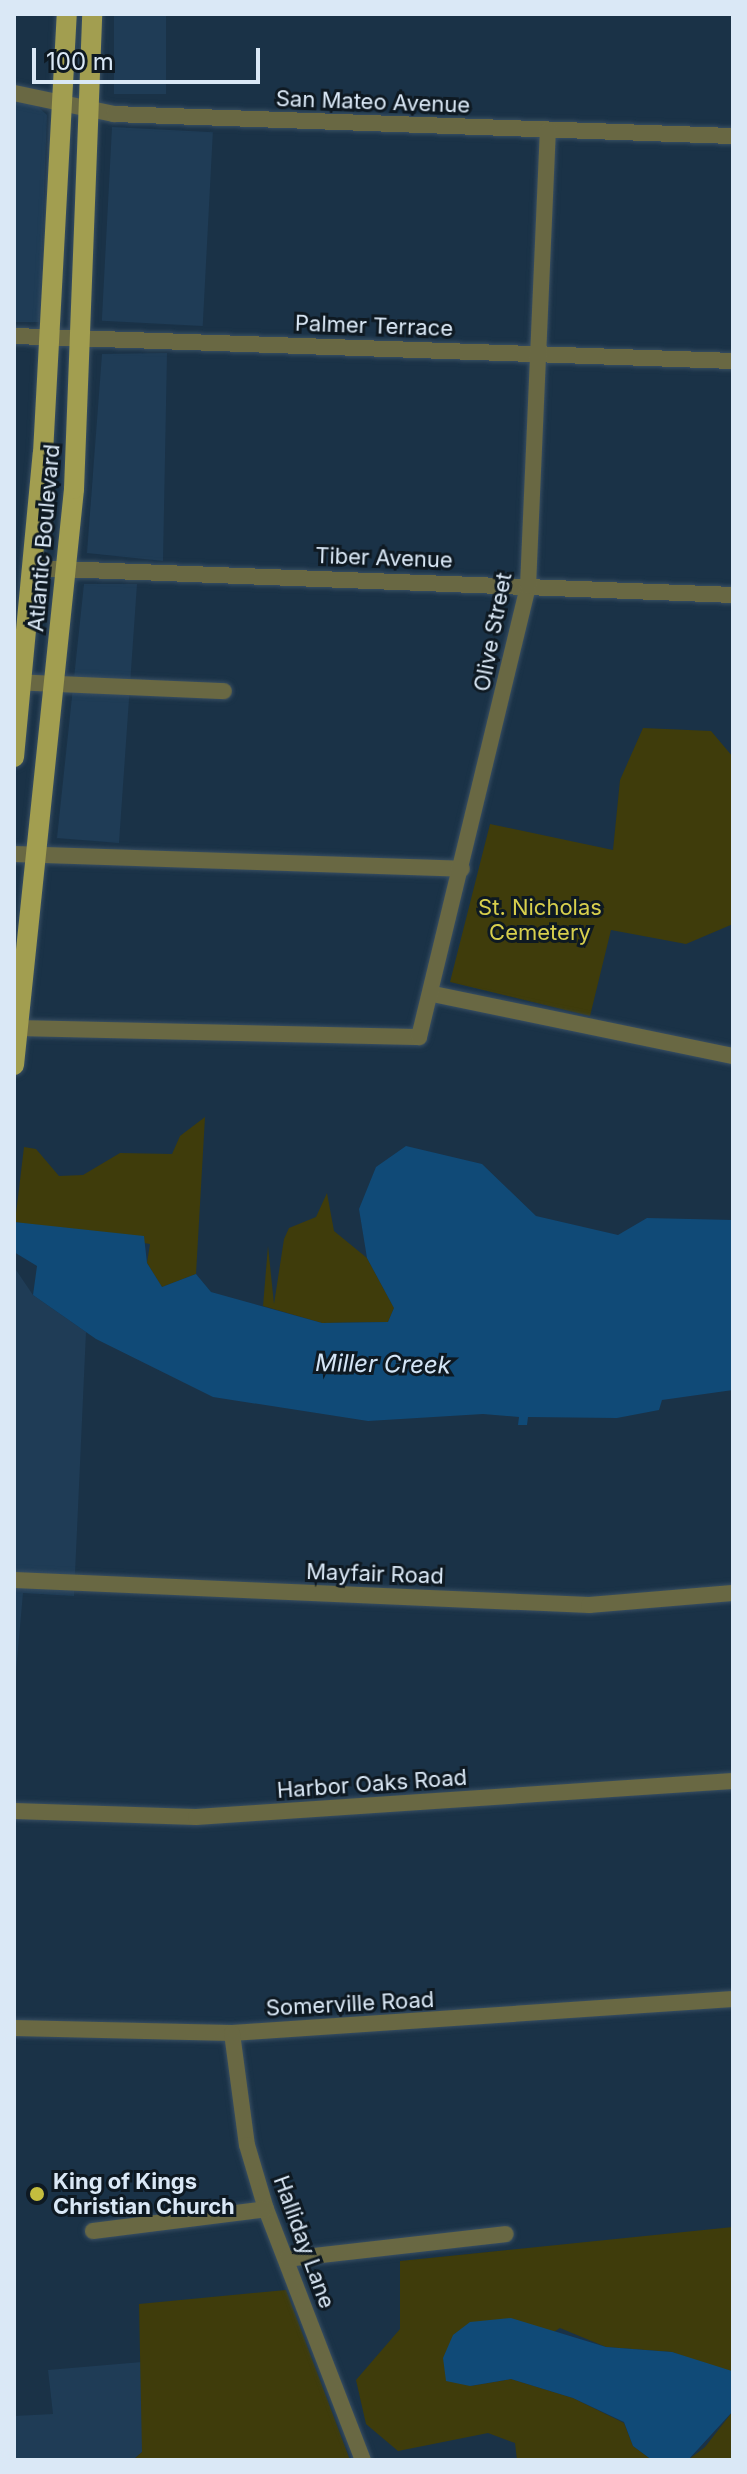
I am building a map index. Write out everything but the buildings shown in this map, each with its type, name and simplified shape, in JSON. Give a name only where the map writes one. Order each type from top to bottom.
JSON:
[{"type":"main road","name":"Atlantic Boulevard","points":[[14,757],[18,682],[34,568],[67,14]]},
{"type":"main road","name":"Atlantic Boulevard","points":[[14,1065],[67,569],[83,338],[92,14]]},
{"type":"street","name":"San Mateo Avenue","points":[[14,93],[63,99],[114,114],[733,136]]},
{"type":"street","name":"Olive Street","points":[[16,1028],[419,1037],[433,994],[528,586],[548,130]]},
{"type":"street","name":"Palmer Terrace","points":[[14,336],[733,361]]},
{"type":"street","name":"Tiber Avenue","points":[[34,568],[733,595]]},
{"type":"street","points":[[18,682],[224,691]]},
{"type":"street","points":[[14,854],[462,869]]},
{"type":"street","points":[[433,994],[733,1056]]},
{"type":"street","name":"Mayfair Road","points":[[14,1580],[589,1605],[733,1593]]},
{"type":"street","name":"Harbor Oaks Road","points":[[14,1811],[196,1817],[733,1781]]},
{"type":"street","name":"Somerville Road","points":[[687,1998],[733,1986]]},
{"type":"street","name":"Somerville Road","points":[[14,2028],[232,2033],[512,2017],[687,1998],[733,1999]]},
{"type":"street","name":"Halliday Lane","points":[[232,2033],[247,2145],[266,2209],[363,2460]]},
{"type":"street","points":[[93,2231],[266,2209]]},
{"type":"street","points":[[287,2259],[506,2234]]},
{"type":"shaded area","points":[[114,14],[166,14],[166,94],[114,94]]},
{"type":"shaded area","points":[[14,103],[35,104],[47,115],[39,322],[14,322]]},
{"type":"shaded area","points":[[112,127],[213,132],[203,326],[102,321]]},
{"type":"shaded area","points":[[167,353],[163,561],[87,553],[102,354]]},
{"type":"shaded area","points":[[84,584],[137,584],[119,843],[57,838]]},
{"type":"shaded area","points":[[14,1267],[33,1295],[86,1332],[74,1596],[23,1593],[14,1694]]},
{"type":"shaded area","points":[[142,2362],[142,2452],[133,2460],[14,2460],[14,2416],[53,2414],[48,2370]]},
{"type":"green space","name":"St. Nicholas Cemetery","points":[[643,728],[711,731],[733,757],[733,924],[686,944],[611,930],[590,1016],[450,982],[490,824],[613,850],[620,780]]},
{"type":"green space","points":[[205,1117],[196,1274],[162,1287],[147,1263],[150,1244],[15,1222],[24,1147],[36,1149],[59,1176],[83,1175],[120,1153],[172,1154],[180,1136]]},
{"type":"green space","points":[[327,1193],[334,1231],[367,1258],[394,1308],[388,1322],[322,1323],[263,1306],[268,1246],[274,1304],[284,1239],[289,1228],[316,1217]]},
{"type":"green space","points":[[733,2227],[733,2374],[672,2352],[606,2347],[560,2328],[470,2386],[511,2379],[573,2398],[624,2423],[633,2446],[652,2460],[517,2460],[515,2443],[488,2433],[398,2451],[366,2424],[356,2380],[400,2329],[400,2261]]},
{"type":"green space","points":[[286,2290],[350,2460],[133,2460],[142,2452],[139,2304]]},
{"type":"green space","points":[[733,2411],[733,2460],[688,2460],[705,2447]]},
{"type":"water","name":"Miller Creek","points":[[406,1146],[482,1164],[536,1216],[618,1235],[647,1218],[733,1220],[733,1390],[662,1400],[659,1410],[617,1418],[528,1417],[527,1425],[518,1425],[519,1417],[483,1414],[368,1421],[213,1397],[96,1339],[33,1295],[37,1266],[14,1252],[14,1222],[144,1236],[147,1263],[162,1287],[196,1274],[211,1292],[322,1323],[388,1322],[394,1308],[367,1258],[359,1209],[376,1167]]},
{"type":"water","points":[[511,2318],[606,2347],[672,2352],[732,2371],[733,2411],[688,2460],[652,2460],[633,2446],[624,2422],[573,2398],[511,2379],[470,2386],[446,2381],[443,2358],[453,2335],[470,2322]]},
{"type":"place","name":"King of Kings Christian Church","points":[[37,2194]]}]
